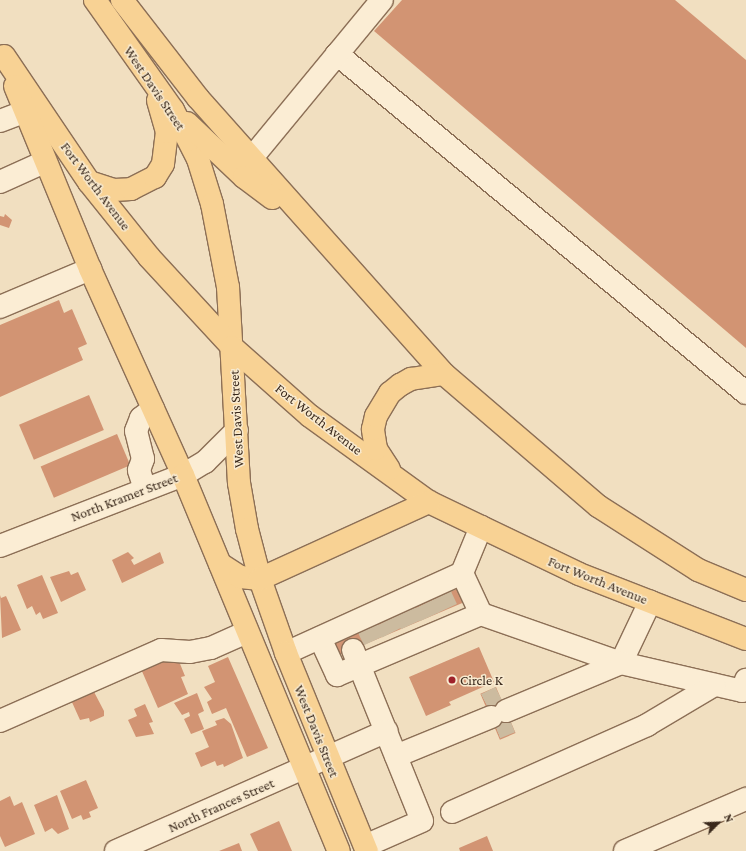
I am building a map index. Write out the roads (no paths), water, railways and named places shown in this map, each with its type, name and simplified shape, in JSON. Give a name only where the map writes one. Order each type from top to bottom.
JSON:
[{"type":"main road","name":"West Davis Street","points":[[95,0],[173,110],[198,159],[212,204],[228,287],[239,482],[260,579],[286,653],[328,759],[366,848]]},
{"type":"main road","points":[[122,0],[198,98],[250,160],[444,374],[598,506],[698,570],[746,590]]},
{"type":"main road","name":"West Davis Street","points":[[2,52],[44,162],[183,474],[247,632],[339,851]]},
{"type":"main road","name":"Fort Worth Avenue","points":[[2,52],[89,182],[149,257],[232,347],[310,416],[429,502],[579,574],[746,638]]},
{"type":"main road","points":[[89,182],[114,190],[131,189],[155,176],[163,164],[167,132],[154,85]]},
{"type":"main road","points":[[173,110],[244,177],[307,222]]},
{"type":"main road","points":[[393,476],[376,449],[373,430],[376,416],[390,393],[400,385],[411,379],[444,374]]},
{"type":"main road","points":[[220,564],[240,577],[260,579],[429,502]]},
{"type":"street","points":[[250,160],[382,0]]},
{"type":"street","points":[[337,54],[746,393]]},
{"type":"street","points":[[0,121],[24,112]]},
{"type":"street","points":[[0,182],[44,162]]},
{"type":"street","points":[[0,307],[90,268]]},
{"type":"street","points":[[145,489],[139,470],[143,459],[136,431],[141,418],[153,409]]},
{"type":"street","name":"North Kramer Street","points":[[1,543],[183,474],[205,462],[237,430]]},
{"type":"street","points":[[286,653],[320,638],[351,645],[408,620],[462,574],[481,528]]},
{"type":"street","points":[[462,574],[481,614]]},
{"type":"street","points":[[396,756],[465,727],[475,708],[498,713],[621,663],[650,602]]},
{"type":"street","points":[[320,638],[337,675],[351,645],[408,620],[481,614],[621,663],[742,691],[746,680]]},
{"type":"street","points":[[0,721],[161,650],[190,652],[211,648],[247,632]]},
{"type":"street","points":[[351,645],[387,731],[422,821],[366,848]]},
{"type":"street","points":[[452,812],[647,725],[714,685]]},
{"type":"street","name":"North Frances Street","points":[[116,851],[304,768],[328,759],[387,731]]},
{"type":"street","points":[[625,851],[746,799]]},
{"type":"tunnel","points":[[441,596],[447,609]]},
{"type":"tunnel","points":[[424,604],[430,617]]},
{"type":"tunnel","points":[[405,612],[411,625]]},
{"type":"tunnel","points":[[386,621],[392,633]]},
{"type":"tunnel","points":[[368,628],[374,641]]},
{"type":"tunnel","points":[[486,704],[500,697]]},
{"type":"tunnel","points":[[496,728],[511,722]]},
{"type":"place","name":"Circle K","points":[[452,680]]}]
